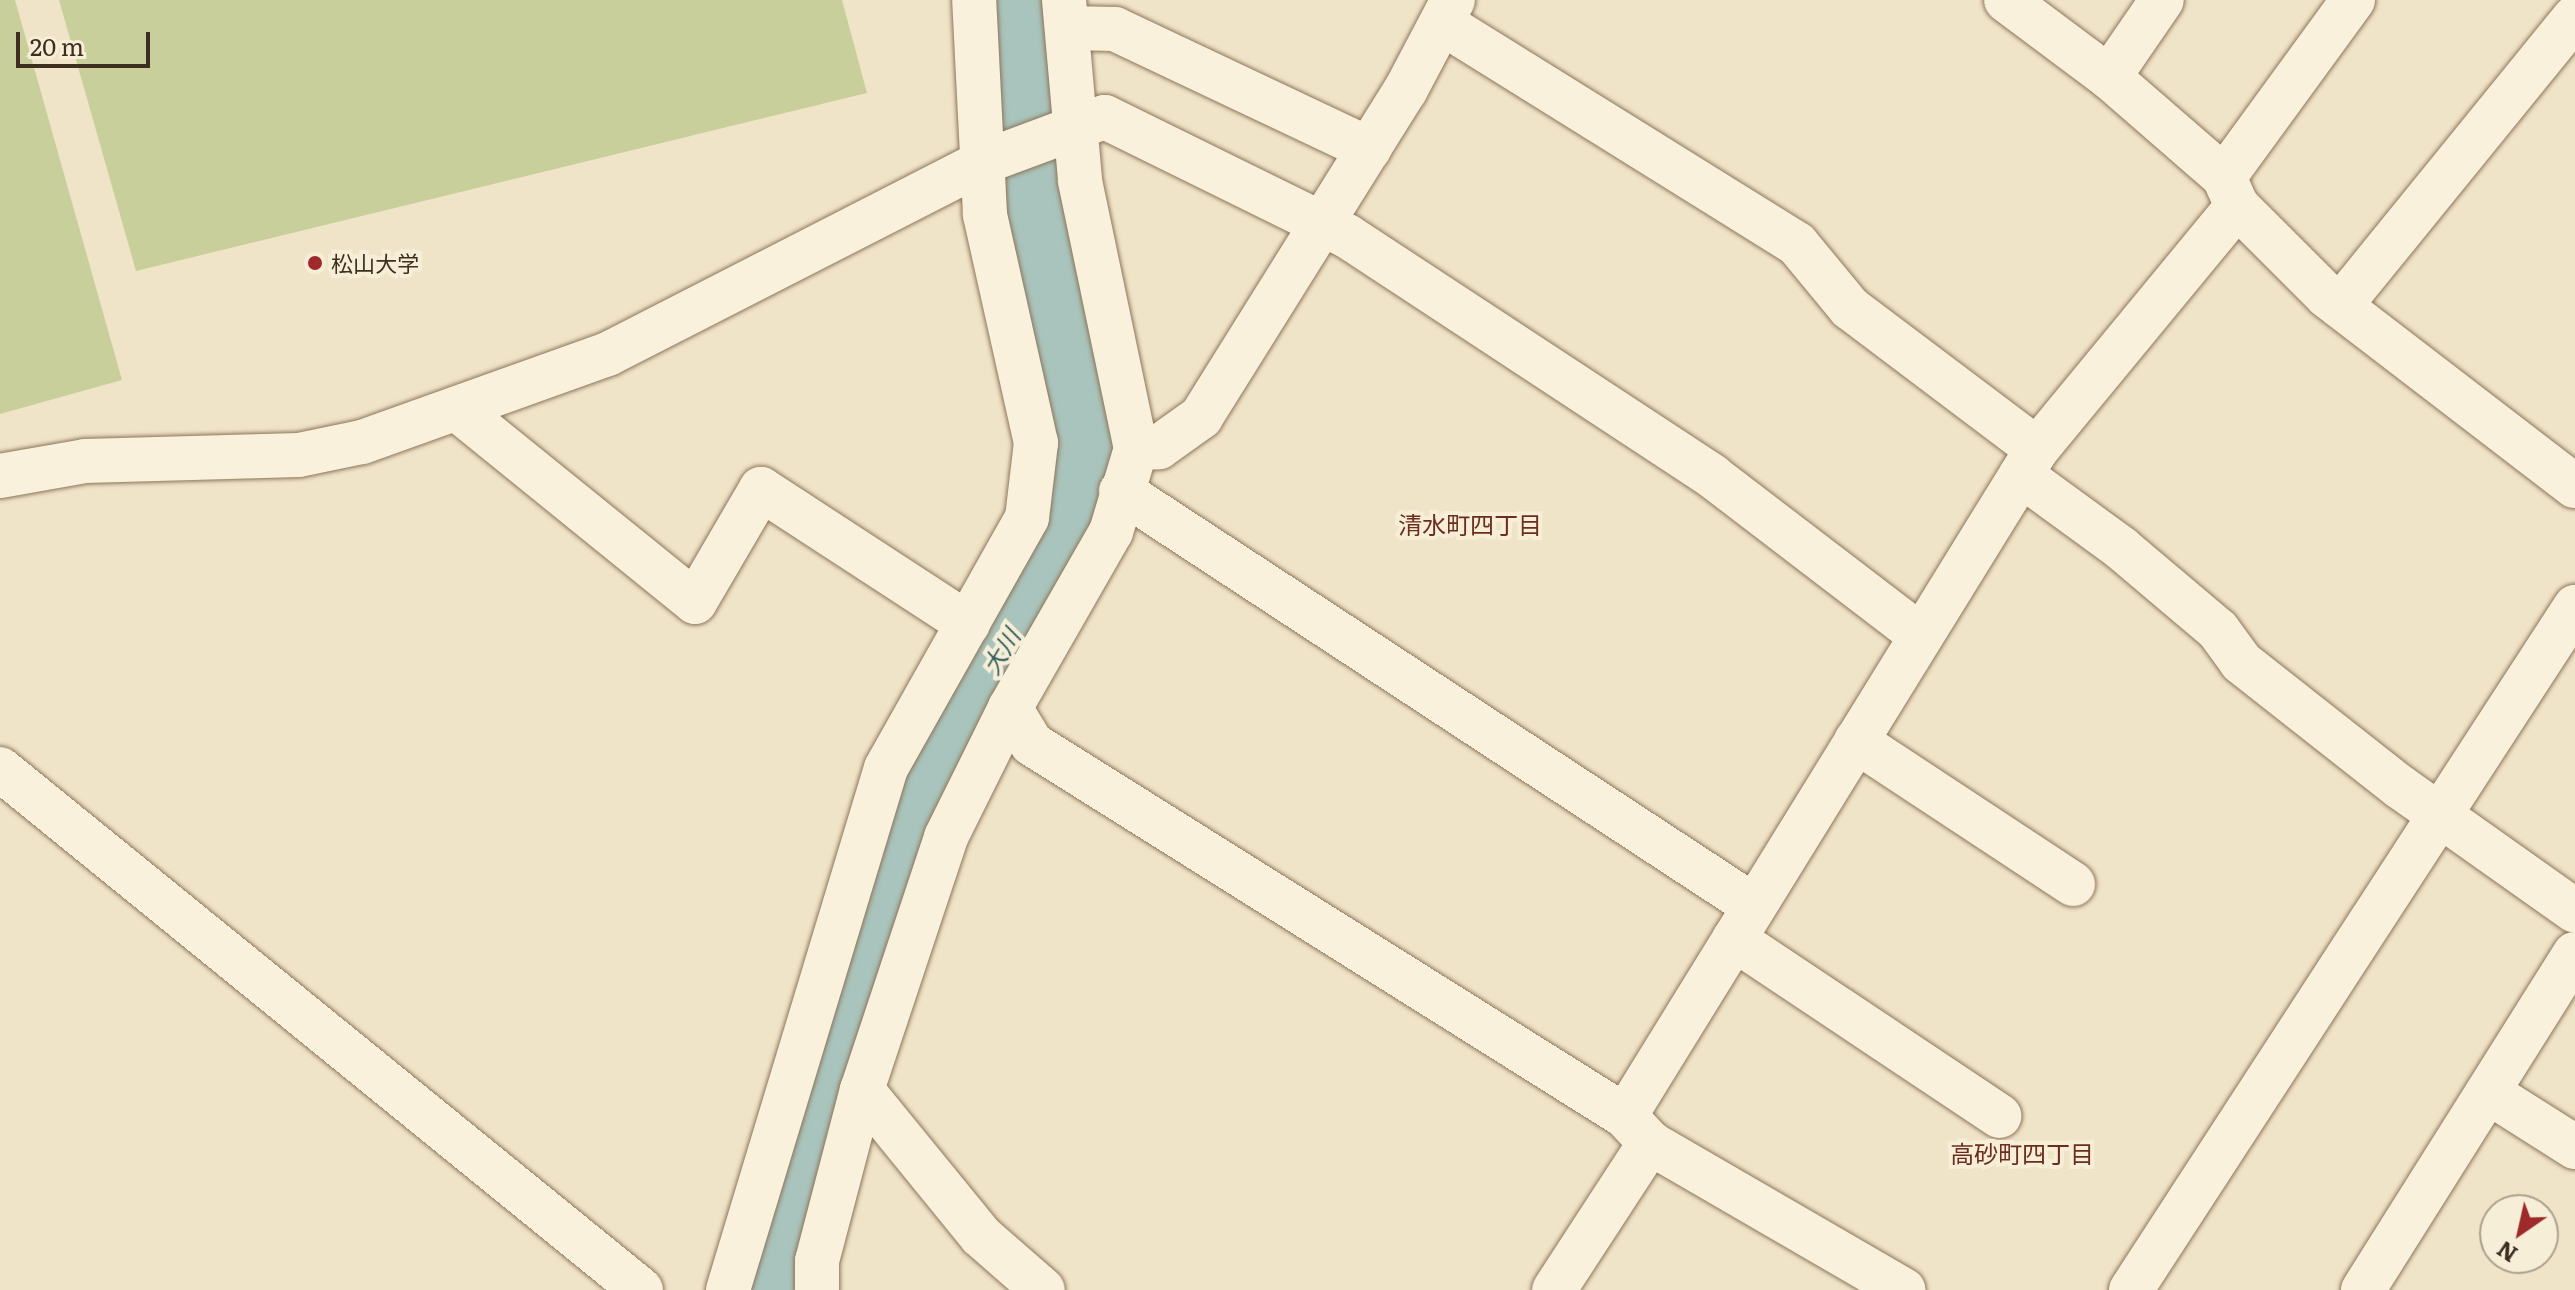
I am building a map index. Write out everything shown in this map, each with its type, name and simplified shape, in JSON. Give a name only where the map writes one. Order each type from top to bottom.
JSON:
[{"type":"street","points":[[728,1290],[886,768],[1027,518],[1036,443],[987,229],[987,160],[974,0]]},
{"type":"street","points":[[2006,0],[2109,77],[2230,192],[2340,306],[2575,486]]},
{"type":"street","points":[[2109,77],[2162,0]]},
{"type":"street","points":[[1557,1289],[1744,922],[2029,462],[2230,192],[2353,0]]},
{"type":"street","points":[[1136,448],[1159,447],[1201,417],[1323,225],[1447,12],[1797,244],[1850,308],[2218,630],[2241,662],[2575,911]]},
{"type":"street","points":[[817,1290],[817,1261],[862,1090],[946,837],[1010,708],[1111,532],[1136,448],[1061,128],[1067,14],[1115,29],[1369,149]]},
{"type":"street","points":[[2340,306],[2575,17]]},
{"type":"street","points":[[0,476],[85,461],[299,455],[458,410],[717,304],[987,160],[1061,128],[1105,117],[1323,225],[1712,476],[1921,636]]},
{"type":"street","points":[[458,410],[695,602],[761,489],[968,624]]},
{"type":"street","points":[[1121,491],[1744,922],[1999,1116]]},
{"type":"street","points":[[2131,1290],[2438,810],[2575,607]]},
{"type":"street","points":[[1010,708],[1032,744],[1638,1130],[1904,1290]]},
{"type":"street","points":[[1856,741],[2073,884]]},
{"type":"street","points":[[0,769],[641,1290]]},
{"type":"street","points":[[2363,1290],[2575,954]]},
{"type":"street","points":[[862,1090],[981,1236],[1043,1290]]},
{"type":"street","points":[[2488,1092],[2575,1147]]},
{"type":"green space","points":[[0,0],[15,0],[122,380],[0,414]]},
{"type":"green space","points":[[59,0],[842,0],[867,93],[136,271]]},
{"type":"waterway","name":"大川","points":[[779,1290],[928,797],[962,715],[1076,523],[1080,432],[1049,301],[1013,0]]},
{"type":"place","name":"松山大学","points":[[315,263]]},
{"type":"district","name":"清水町四丁目","points":[[1470,524]]},
{"type":"district","name":"高砂町四丁目","points":[[2022,1153]]}]
